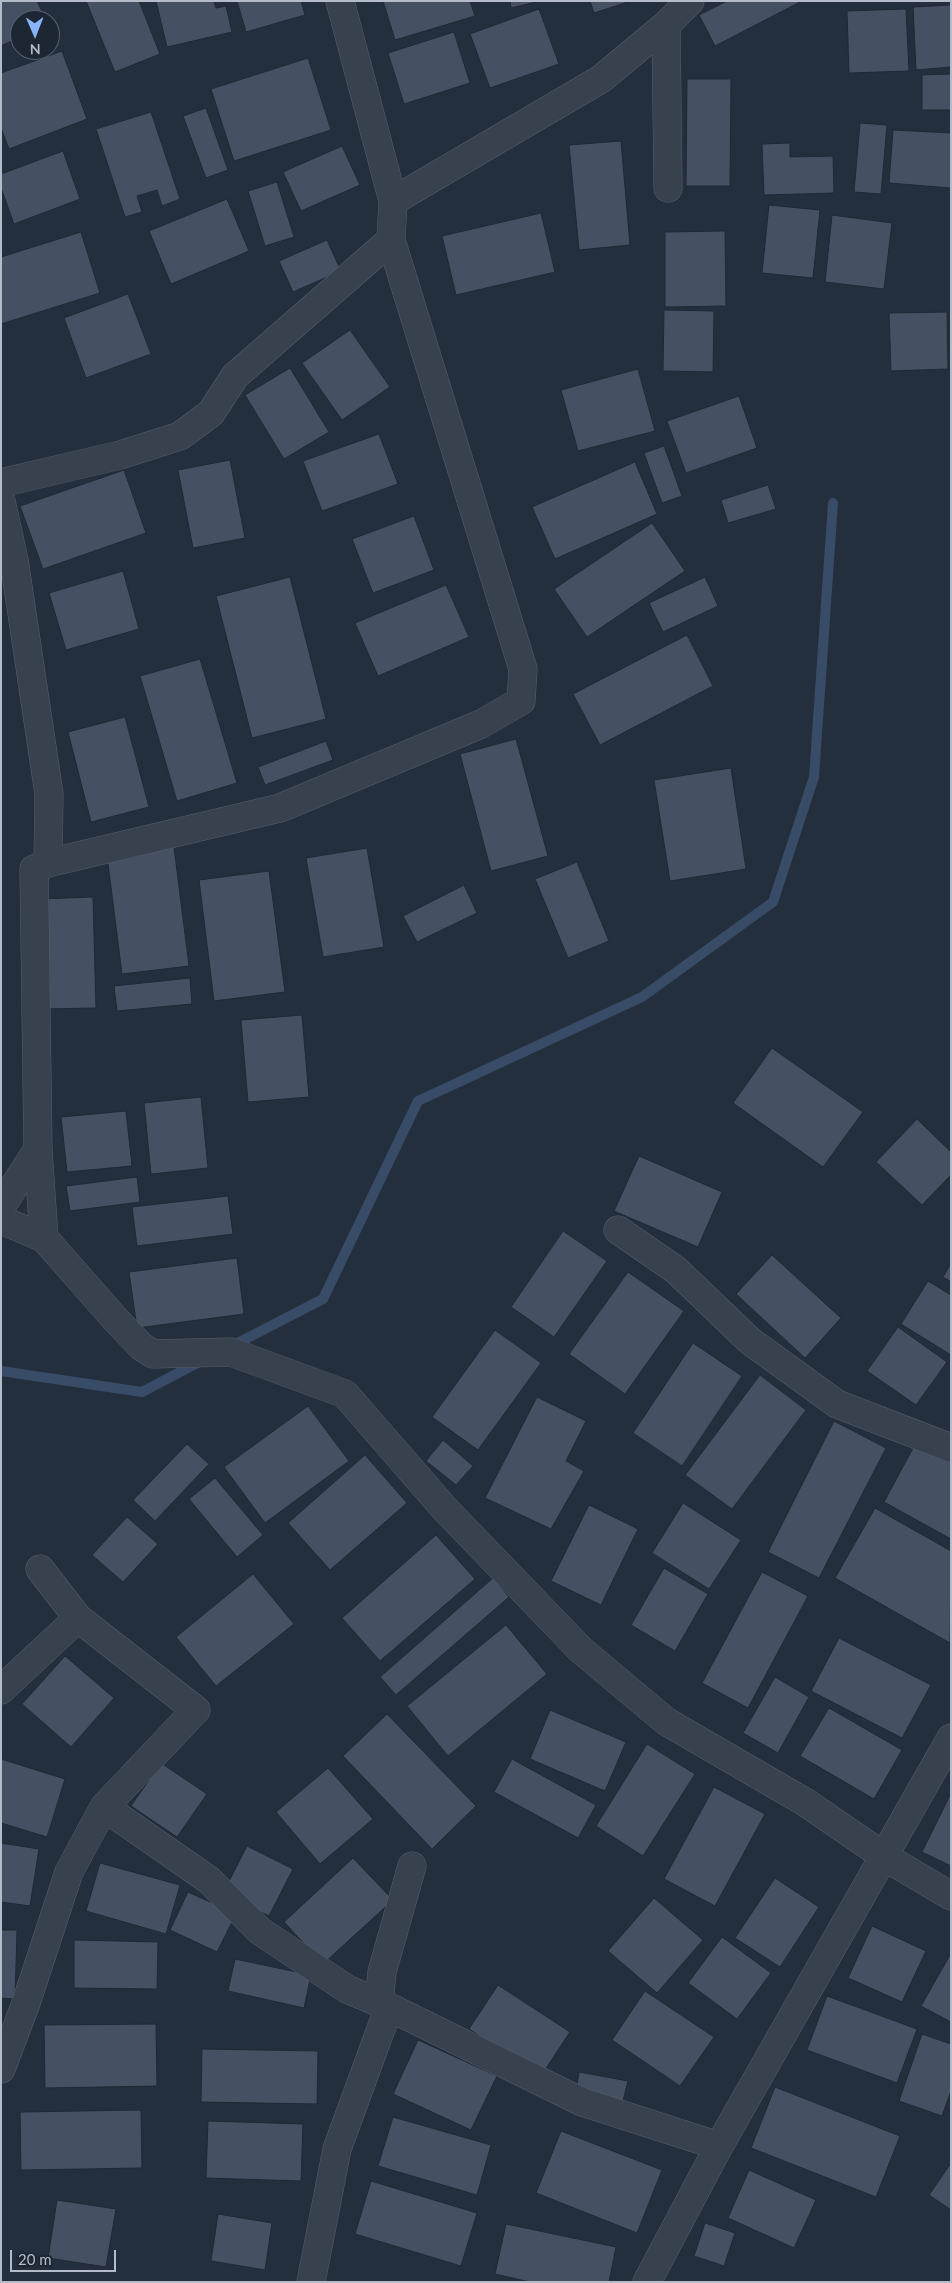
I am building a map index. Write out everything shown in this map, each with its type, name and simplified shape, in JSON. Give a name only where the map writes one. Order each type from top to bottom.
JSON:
[{"type":"street","points":[[44,1238],[38,1149],[34,870],[48,863],[280,808],[481,724],[520,701],[524,669],[391,240],[393,202],[340,1]]},
{"type":"street","points":[[393,202],[601,79],[666,25],[690,1]]},
{"type":"street","points":[[666,25],[668,188]]},
{"type":"street","points":[[1,483],[120,455],[180,436],[211,413],[235,376],[391,240]]},
{"type":"street","points":[[1,501],[14,560],[49,794],[48,863]]},
{"type":"street","points":[[1,1207],[38,1149]]},
{"type":"street","points":[[1,1220],[44,1238],[116,1320],[142,1347],[153,1354],[231,1352],[345,1394],[444,1508],[581,1650],[667,1722],[805,1802],[885,1857],[951,1896]]},
{"type":"street","points":[[618,1230],[676,1270],[750,1341],[837,1404],[951,1448]]},
{"type":"street","points":[[1,2069],[26,2002],[69,1872],[104,1806],[196,1710],[78,1618],[40,1569]]},
{"type":"street","points":[[1,1690],[78,1618]]},
{"type":"street","points":[[647,2282],[719,2146],[951,1738]]},
{"type":"street","points":[[104,1806],[209,1880],[260,1931],[347,1989],[384,2005],[582,2102],[719,2146]]},
{"type":"street","points":[[311,2282],[338,2149],[384,2005],[382,1972],[412,1866]]},
{"type":"building","points":[[1,1],[37,1],[41,10],[10,10],[10,42],[1,46]]},
{"type":"building","points":[[86,1],[139,1],[160,54],[115,72]]},
{"type":"building","points":[[156,1],[214,1],[216,8],[226,6],[232,32],[167,47]]},
{"type":"building","points":[[237,1],[301,1],[305,15],[246,32]]},
{"type":"building","points":[[383,1],[470,1],[475,16],[395,40]]},
{"type":"building","points":[[510,1],[540,1],[511,8]]},
{"type":"building","points":[[590,1],[631,1],[594,13]]},
{"type":"building","points":[[727,1],[802,1],[715,46],[699,15]]},
{"type":"building","points":[[951,5],[951,67],[916,70],[913,7]]},
{"type":"building","points":[[539,9],[559,64],[490,88],[470,34]]},
{"type":"building","points":[[906,9],[909,71],[849,73],[847,11]]},
{"type":"building","points":[[454,32],[470,83],[404,104],[388,53]]},
{"type":"building","points":[[62,51],[87,119],[9,149],[1,128],[1,73],[37,60],[60,60],[60,52]]},
{"type":"building","points":[[308,58],[331,130],[234,161],[211,89]]},
{"type":"building","points":[[951,74],[951,110],[922,110],[922,75]]},
{"type":"building","points":[[687,79],[731,79],[730,186],[686,186]]},
{"type":"building","points":[[206,108],[228,170],[206,178],[183,116]]},
{"type":"building","points":[[151,112],[180,199],[162,206],[157,190],[137,196],[142,212],[125,217],[96,129]]},
{"type":"building","points":[[860,123],[887,125],[881,194],[854,192]]},
{"type":"building","points":[[893,130],[951,133],[951,188],[889,183]]},
{"type":"building","points":[[621,141],[630,245],[579,250],[569,145]]},
{"type":"building","points":[[790,143],[790,157],[833,156],[834,193],[764,195],[762,144]]},
{"type":"building","points":[[342,146],[360,185],[301,211],[283,172]]},
{"type":"building","points":[[63,151],[80,199],[14,224],[1,188],[1,174]]},
{"type":"building","points":[[277,182],[294,237],[265,246],[248,191]]},
{"type":"building","points":[[227,199],[249,251],[171,284],[149,231]]},
{"type":"building","points":[[769,205],[820,210],[813,278],[762,273]]},
{"type":"building","points":[[541,213],[555,272],[456,295],[442,236]]},
{"type":"building","points":[[832,215],[892,223],[884,289],[825,282]]},
{"type":"building","points":[[725,231],[726,306],[665,307],[665,232]]},
{"type":"building","points":[[81,232],[100,293],[1,324],[1,257]]},
{"type":"building","points":[[327,240],[341,271],[293,292],[279,261]]},
{"type":"building","points":[[128,294],[151,354],[86,378],[64,318]]},
{"type":"building","points":[[664,310],[714,311],[713,372],[663,371]]},
{"type":"building","points":[[947,312],[948,369],[891,371],[889,313]]},
{"type":"building","points":[[350,330],[390,387],[342,420],[302,363]]},
{"type":"building","points":[[290,368],[329,432],[284,459],[245,395]]},
{"type":"building","points":[[638,369],[655,431],[578,451],[561,390]]},
{"type":"building","points":[[739,396],[757,448],[686,473],[667,421]]},
{"type":"building","points":[[379,434],[398,484],[322,511],[303,461]]},
{"type":"building","points":[[664,446],[682,496],[662,503],[644,453]]},
{"type":"building","points":[[230,460],[245,538],[193,548],[178,470]]},
{"type":"building","points":[[635,462],[657,514],[555,559],[532,507]]},
{"type":"building","points":[[124,470],[146,533],[43,569],[20,506]]},
{"type":"building","points":[[768,485],[776,509],[728,523],[721,500]]},
{"type":"building","points":[[414,516],[434,570],[373,593],[352,539]]},
{"type":"building","points":[[652,523],[685,571],[587,637],[554,589]]},
{"type":"building","points":[[123,571],[139,629],[66,650],[49,593]]},
{"type":"building","points":[[290,577],[326,719],[252,738],[216,596]]},
{"type":"building","points":[[705,577],[718,606],[663,632],[649,603]]},
{"type":"building","points":[[446,585],[469,637],[378,676],[355,623]]},
{"type":"building","points":[[687,635],[713,686],[600,745],[573,694]]},
{"type":"building","points":[[200,659],[237,783],[177,801],[140,676]]},
{"type":"building","points":[[125,717],[149,807],[91,822],[68,732]]},
{"type":"building","points":[[516,739],[548,856],[491,871],[460,754]]},
{"type":"building","points":[[326,741],[333,760],[265,785],[258,767]]},
{"type":"building","points":[[731,768],[746,869],[670,881],[654,780]]},
{"type":"building","points":[[174,847],[189,966],[122,974],[107,856]]},
{"type":"building","points":[[367,848],[384,947],[323,957],[306,858]]},
{"type":"building","points":[[577,862],[609,941],[568,958],[535,879]]},
{"type":"building","points":[[269,871],[285,992],[214,1001],[199,880]]},
{"type":"building","points":[[464,885],[477,913],[417,942],[403,916]]},
{"type":"building","points":[[93,897],[96,1008],[43,1009],[39,899]]},
{"type":"building","points":[[190,978],[192,1004],[117,1011],[114,986]]},
{"type":"building","points":[[302,1015],[309,1097],[248,1102],[241,1020]]},
{"type":"building","points":[[772,1048],[863,1112],[823,1167],[733,1103]]},
{"type":"building","points":[[201,1097],[208,1168],[151,1174],[144,1103]]},
{"type":"building","points":[[126,1111],[132,1166],[67,1172],[61,1117]]},
{"type":"building","points":[[917,1119],[951,1152],[951,1175],[922,1205],[876,1162]]},
{"type":"building","points":[[639,1156],[722,1192],[698,1247],[614,1211]]},
{"type":"building","points":[[137,1177],[140,1202],[70,1211],[66,1186]]},
{"type":"building","points":[[228,1196],[233,1234],[137,1246],[132,1207]]},
{"type":"building","points":[[563,1231],[607,1261],[554,1337],[511,1307]]},
{"type":"building","points":[[772,1255],[841,1318],[805,1358],[736,1294]]},
{"type":"building","points":[[237,1258],[244,1314],[137,1328],[129,1272]]},
{"type":"building","points":[[951,1263],[951,1282],[943,1277]]},
{"type":"building","points":[[628,1272],[684,1311],[625,1394],[569,1354]]},
{"type":"building","points":[[928,1281],[951,1295],[951,1355],[901,1324]]},
{"type":"building","points":[[898,1327],[947,1362],[916,1405],[867,1371]]},
{"type":"building","points":[[495,1330],[541,1363],[478,1450],[432,1417]]},
{"type":"building","points":[[693,1343],[742,1376],[682,1466],[633,1433]]},
{"type":"building","points":[[760,1375],[806,1410],[732,1509],[685,1475]]},
{"type":"building","points":[[537,1397],[586,1421],[566,1461],[584,1471],[551,1529],[485,1498]]},
{"type":"building","points":[[308,1406],[349,1461],[265,1523],[224,1467]]},
{"type":"building","points":[[834,1421],[886,1448],[819,1578],[768,1552]]},
{"type":"building","points":[[919,1437],[951,1455],[951,1539],[884,1502]]},
{"type":"building","points":[[443,1440],[473,1466],[456,1485],[426,1461]]},
{"type":"building","points":[[187,1444],[209,1464],[155,1521],[133,1500]]},
{"type":"building","points":[[365,1455],[407,1503],[330,1570],[288,1523]]},
{"type":"building","points":[[215,1478],[263,1535],[237,1557],[189,1499]]},
{"type":"building","points":[[683,1503],[741,1540],[709,1589],[652,1553]]},
{"type":"building","points":[[589,1505],[638,1529],[601,1605],[551,1581]]},
{"type":"building","points":[[875,1508],[951,1551],[950,1643],[835,1578]]},
{"type":"building","points":[[127,1517],[158,1544],[123,1582],[92,1555]]},
{"type":"building","points":[[436,1535],[475,1579],[380,1661],[342,1618]]},
{"type":"building","points":[[664,1568],[708,1594],[675,1651],[631,1625]]},
{"type":"building","points":[[762,1572],[808,1596],[748,1708],[702,1683]]},
{"type":"building","points":[[253,1574],[294,1624],[216,1686],[176,1637]]},
{"type":"building","points":[[493,1578],[509,1597],[396,1695],[380,1677]]},
{"type":"building","points":[[506,1625],[547,1674],[448,1756],[407,1706]]},
{"type":"building","points":[[839,1638],[931,1685],[902,1738],[811,1691]]},
{"type":"building","points":[[65,1656],[114,1698],[71,1747],[22,1704]]},
{"type":"building","points":[[775,1677],[809,1697],[778,1753],[743,1733]]},
{"type":"building","points":[[829,1708],[902,1750],[874,1799],[800,1756]]},
{"type":"building","points":[[550,1710],[626,1742],[605,1791],[530,1759]]},
{"type":"building","points":[[387,1714],[476,1806],[432,1849],[343,1756]]},
{"type":"building","points":[[647,1744],[695,1774],[643,1856],[596,1826]]},
{"type":"building","points":[[1,1759],[65,1779],[47,1837],[1,1823]]},
{"type":"building","points":[[512,1759],[596,1805],[578,1838],[494,1792]]},
{"type":"building","points":[[161,1763],[207,1794],[177,1837],[131,1806]]},
{"type":"building","points":[[328,1768],[373,1819],[320,1864],[276,1812]]},
{"type":"building","points":[[714,1787],[765,1814],[715,1906],[664,1879]]},
{"type":"building","points":[[951,1793],[951,1866],[922,1852]]},
{"type":"building","points":[[1,1843],[39,1849],[30,1906],[1,1902]]},
{"type":"building","points":[[247,1846],[293,1869],[269,1916],[223,1893]]},
{"type":"building","points":[[353,1858],[393,1900],[323,1964],[284,1922]]},
{"type":"building","points":[[100,1863],[180,1885],[166,1934],[86,1911]]},
{"type":"building","points":[[775,1878],[819,1907],[780,1967],[735,1938]]},
{"type":"building","points":[[188,1892],[236,1914],[217,1952],[170,1930]]},
{"type":"building","points":[[654,1898],[703,1940],[657,1993],[608,1951]]},
{"type":"building","points":[[872,1926],[926,1951],[902,2002],[848,1978]]},
{"type":"building","points":[[1,1930],[17,1930],[15,1999],[1,1998]]},
{"type":"building","points":[[722,1937],[771,1973],[737,2019],[688,1983]]},
{"type":"building","points":[[74,1940],[158,1942],[157,1989],[74,1988]]},
{"type":"building","points":[[951,1953],[951,2022],[921,2006]]},
{"type":"building","points":[[235,1959],[311,1975],[304,2008],[228,1991]]},
{"type":"building","points":[[498,1985],[570,2032],[541,2076],[469,2029]]},
{"type":"building","points":[[645,1991],[714,2037],[680,2086],[612,2040]]},
{"type":"building","points":[[827,1996],[917,2029],[897,2083],[807,2050]]},
{"type":"building","points":[[156,2024],[157,2086],[45,2088],[44,2025]]},
{"type":"building","points":[[922,2034],[951,2044],[951,2091],[942,2116],[899,2101]]},
{"type":"building","points":[[418,2040],[497,2076],[471,2130],[393,2094]]},
{"type":"building","points":[[202,2049],[318,2051],[317,2104],[201,2102]]},
{"type":"building","points":[[579,2072],[628,2081],[623,2101],[576,2092]]},
{"type":"building","points":[[775,2087],[900,2136],[876,2197],[751,2148]]},
{"type":"building","points":[[141,2110],[142,2168],[21,2170],[20,2112]]},
{"type":"building","points":[[393,2117],[491,2145],[477,2195],[378,2166]]},
{"type":"building","points":[[208,2121],[303,2124],[301,2181],[206,2178]]},
{"type":"building","points":[[561,2131],[662,2170],[637,2233],[536,2193]]},
{"type":"building","points":[[951,2163],[951,2210],[929,2195]]},
{"type":"building","points":[[749,2170],[816,2200],[794,2248],[728,2218]]},
{"type":"building","points":[[371,2181],[477,2213],[461,2266],[355,2234]]},
{"type":"building","points":[[57,2200],[116,2209],[106,2267],[48,2258]]},
{"type":"building","points":[[218,2214],[272,2223],[265,2270],[211,2261]]},
{"type":"building","points":[[705,2223],[735,2233],[724,2266],[694,2256]]},
{"type":"building","points":[[506,2224],[616,2247],[609,2282],[530,2282],[495,2274]]},
{"type":"waterway","points":[[230,1347],[323,1299],[418,1101],[642,997],[773,902],[814,777],[833,503]]},
{"type":"waterway","points":[[1,1371],[142,1392],[201,1361]]}]
